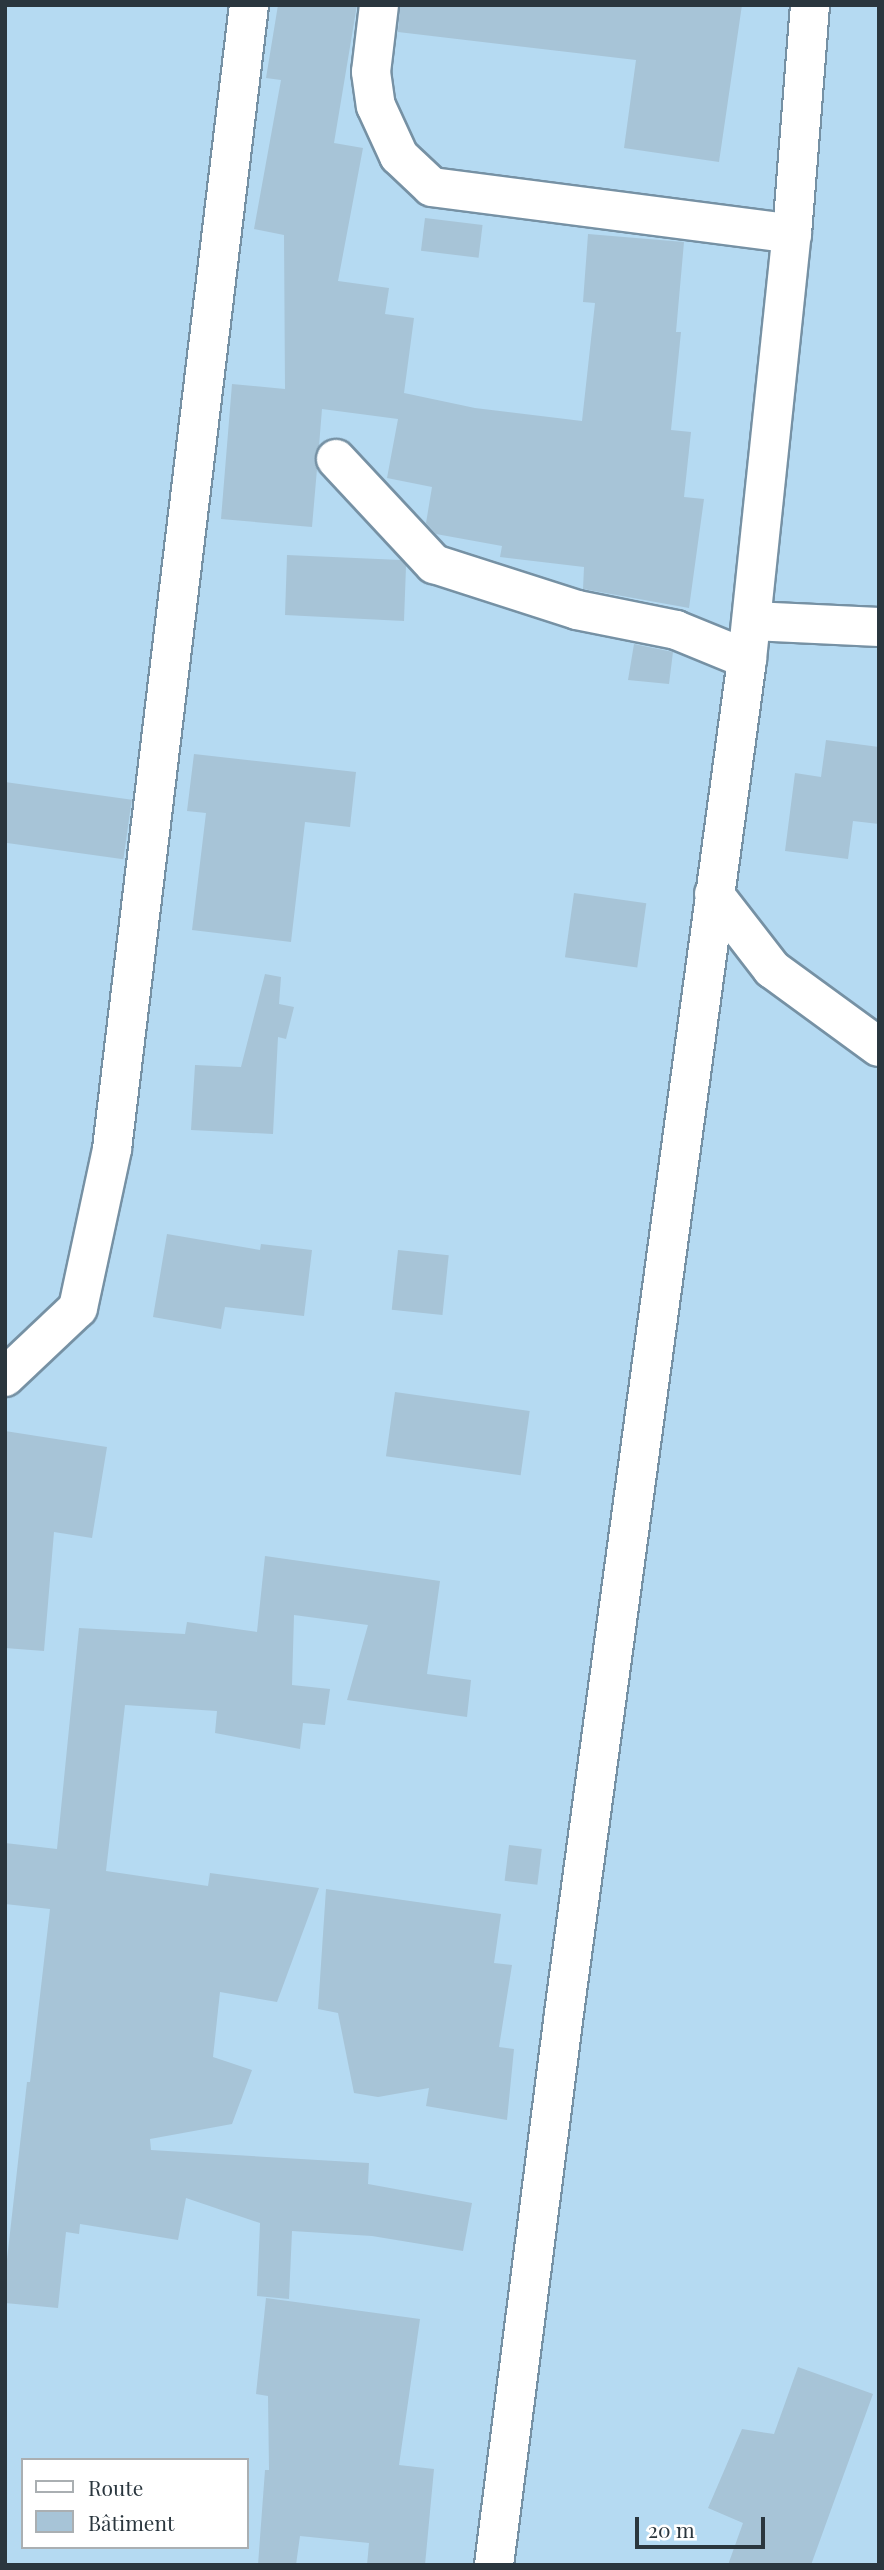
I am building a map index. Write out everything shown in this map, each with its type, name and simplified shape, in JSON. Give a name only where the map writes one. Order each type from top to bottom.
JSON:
[{"type":"street","points":[[5,1377],[78,1308],[112,1149],[249,5]]},
{"type":"street","points":[[379,5],[370,72],[376,106],[399,156],[432,187],[792,234]]},
{"type":"street","points":[[494,2565],[564,2013],[752,621],[792,234],[810,5]]},
{"type":"street","points":[[336,459],[434,564],[577,610],[676,629],[747,659]]},
{"type":"street","points":[[752,621],[879,627]]},
{"type":"street","points":[[714,894],[772,969],[879,1047]]},
{"type":"shaded area","points":[[5,5],[879,5],[879,2565],[5,2565]]},
{"type":"building","points":[[278,5],[357,5],[334,143],[363,148],[338,281],[389,288],[385,314],[414,318],[404,393],[475,408],[582,421],[595,303],[583,302],[588,234],[684,242],[676,332],[681,332],[671,430],[691,432],[684,497],[704,499],[689,608],[583,589],[584,567],[500,557],[502,546],[436,534],[426,523],[432,487],[387,478],[398,419],[322,409],[319,446],[315,453],[317,469],[312,527],[221,519],[232,384],[285,389],[284,235],[254,229],[281,80],[266,78]]},
{"type":"building","points":[[400,5],[742,5],[719,162],[624,148],[636,60],[398,32]]},
{"type":"building","points":[[425,218],[483,225],[479,258],[421,251]]},
{"type":"building","points":[[287,555],[401,560],[406,566],[404,621],[285,615]]},
{"type":"building","points":[[634,644],[673,652],[669,684],[628,680]]},
{"type":"building","points":[[826,740],[879,747],[879,824],[853,821],[848,859],[785,851],[795,773],[821,777]]},
{"type":"building","points":[[194,754],[356,772],[350,827],[305,822],[291,942],[192,930],[206,813],[187,811]]},
{"type":"building","points":[[5,782],[132,800],[123,859],[5,843]]},
{"type":"building","points":[[574,893],[646,903],[637,968],[565,957]]},
{"type":"building","points":[[265,974],[281,977],[279,1004],[294,1007],[286,1039],[278,1037],[273,1134],[191,1130],[195,1065],[241,1067]]},
{"type":"building","points":[[167,1234],[260,1250],[261,1244],[312,1250],[304,1316],[225,1307],[221,1329],[153,1317]]},
{"type":"building","points":[[398,1250],[449,1255],[442,1315],[392,1310]]},
{"type":"building","points":[[395,1392],[530,1411],[521,1475],[386,1456]]},
{"type":"building","points":[[5,1431],[107,1447],[92,1538],[54,1532],[44,1651],[5,1648]]},
{"type":"building","points":[[265,1556],[440,1581],[427,1674],[471,1680],[467,1717],[347,1700],[368,1625],[294,1615],[292,1685],[330,1689],[325,1725],[303,1723],[300,1749],[215,1733],[217,1711],[125,1705],[106,1871],[208,1886],[210,1873],[319,1888],[277,2002],[220,1992],[213,2057],[252,2070],[232,2124],[150,2139],[151,2150],[369,2163],[368,2184],[472,2203],[463,2251],[372,2236],[292,2231],[289,2299],[257,2296],[260,2223],[186,2198],[178,2240],[80,2224],[79,2234],[66,2232],[58,2308],[5,2303],[5,2277],[27,2082],[30,2082],[50,1909],[5,1904],[5,1843],[57,1849],[79,1628],[185,1634],[187,1622],[257,1632]]},
{"type":"building","points":[[509,1845],[542,1849],[537,1885],[505,1881]]},
{"type":"building","points":[[326,1889],[501,1914],[494,1963],[512,1965],[499,2047],[514,2049],[507,2120],[426,2106],[429,2088],[378,2097],[354,2093],[338,2013],[318,2009]]},
{"type":"building","points":[[266,2298],[420,2319],[399,2465],[434,2469],[425,2565],[367,2565],[369,2543],[300,2536],[296,2565],[258,2565],[265,2470],[269,2470],[268,2396],[256,2394]]},
{"type":"building","points":[[798,2367],[873,2394],[811,2565],[728,2565],[743,2523],[708,2508],[742,2429],[774,2434]]}]
